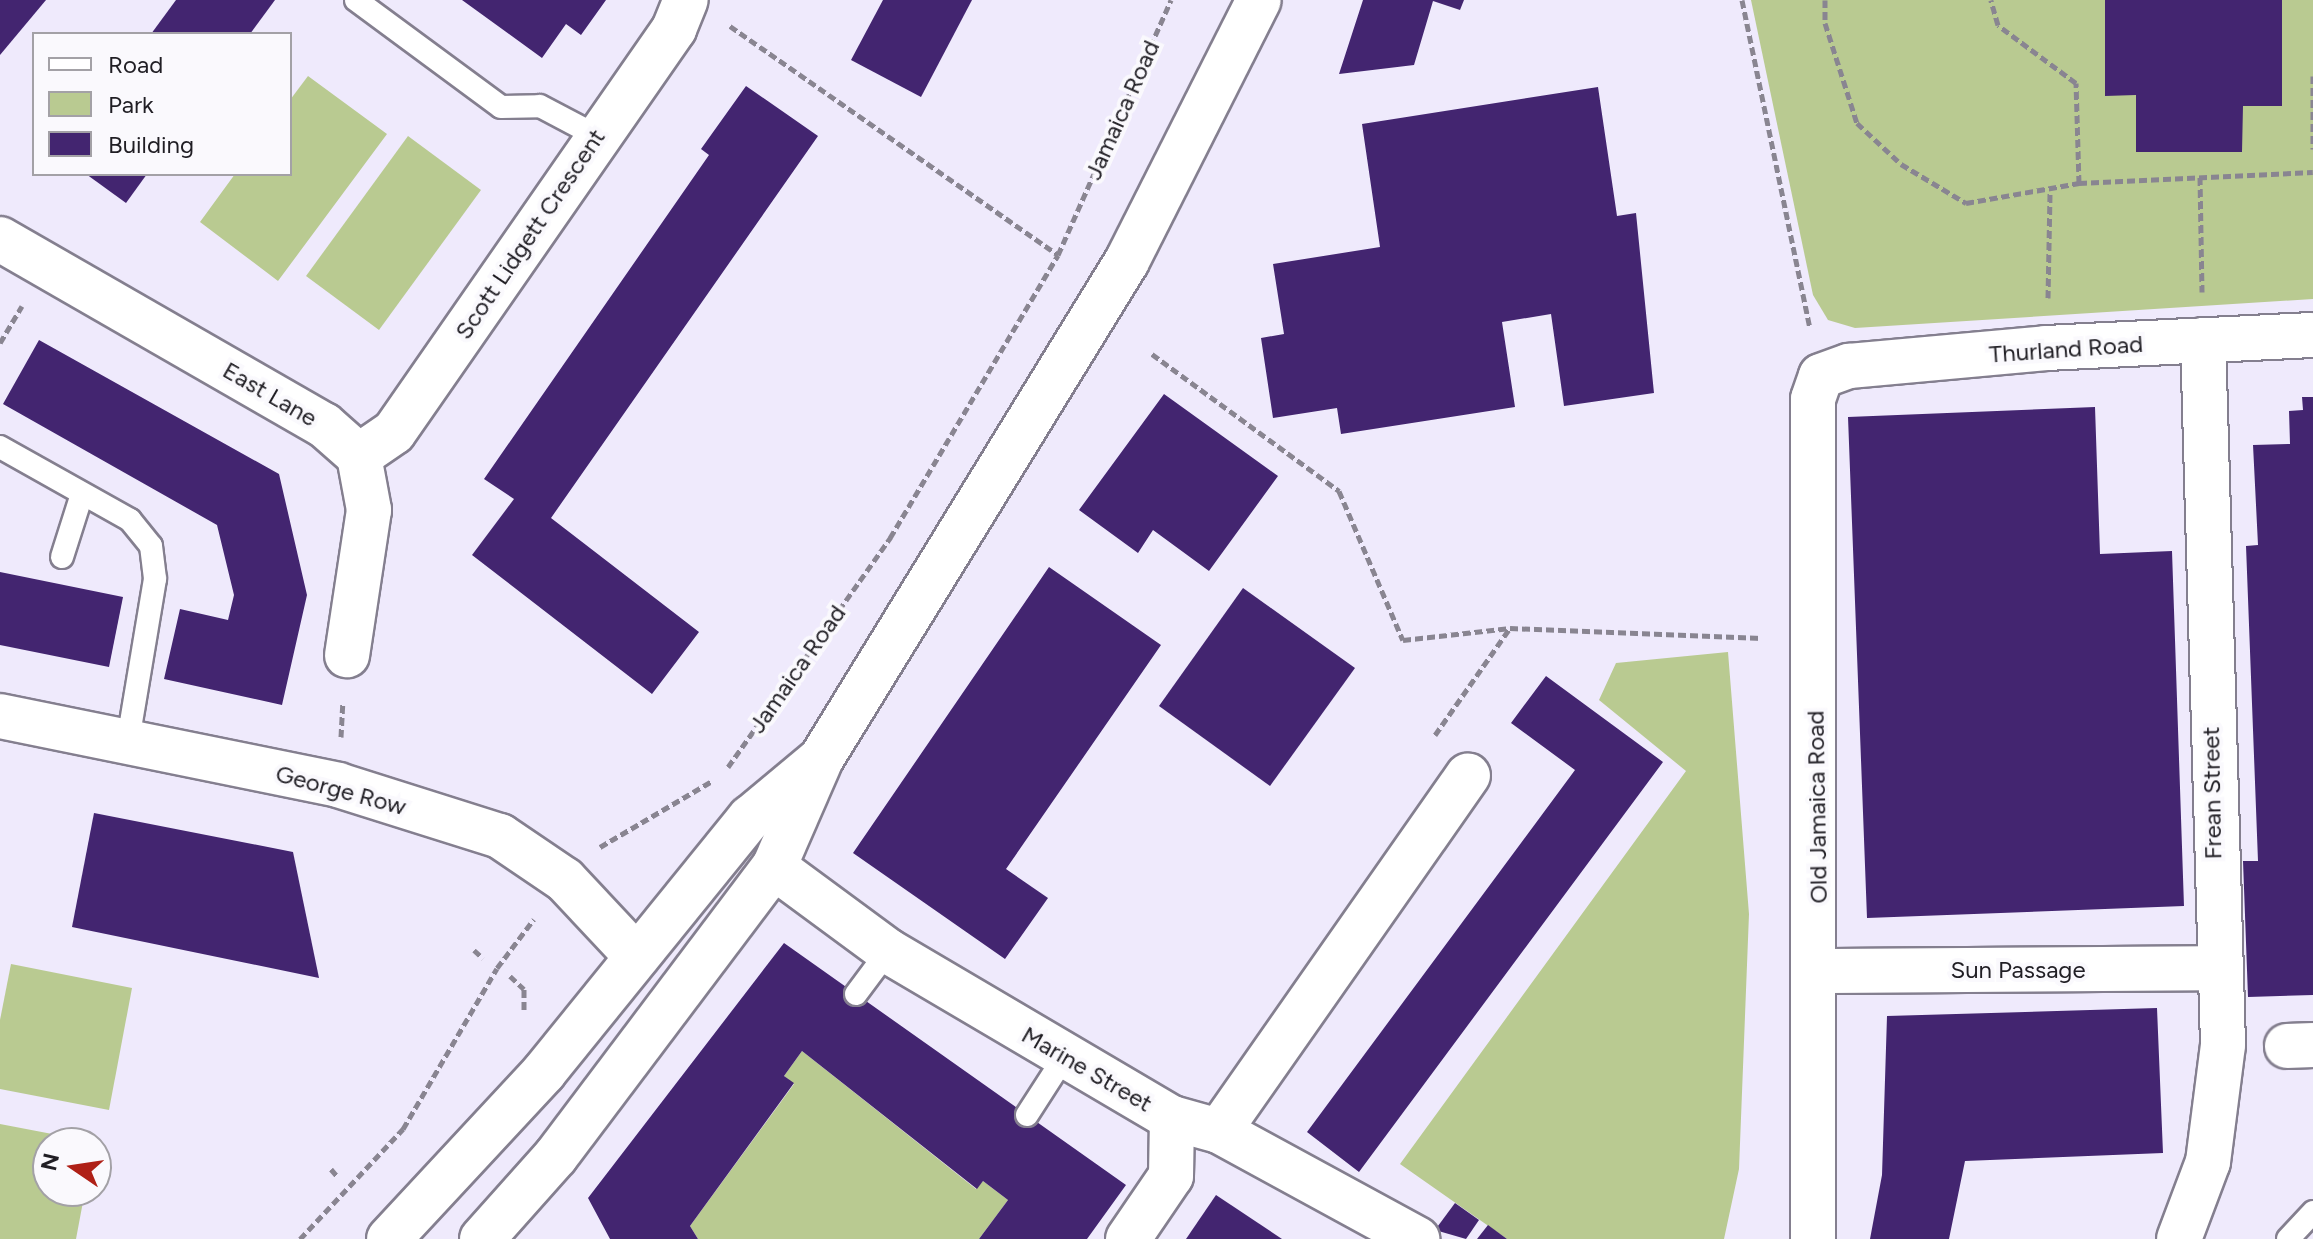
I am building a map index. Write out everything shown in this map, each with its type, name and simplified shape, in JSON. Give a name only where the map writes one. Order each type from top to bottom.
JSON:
[{"type":"street","points":[[482,1239],[556,1156],[774,867],[821,759],[1071,361],[1183,160],[1259,0]]},
{"type":"street","name":"Scott Lidgett Crescent","points":[[359,456],[394,432],[674,29],[701,8]]},
{"type":"street","name":"East Lane","points":[[0,239],[324,425],[359,456]]},
{"type":"street","name":"Thurland Road","points":[[1821,376],[1849,366],[2046,348],[2313,335]]},
{"type":"street","name":"Frean Street","points":[[2179,1239],[2208,1162],[2270,1046],[2217,968],[2203,340]]},
{"type":"street","name":"Old Jamaica Road","points":[[1813,1239],[1819,971],[1813,399],[1821,376]]},
{"type":"street","points":[[347,655],[369,510],[359,456]]},
{"type":"street","name":"George Row","points":[[0,716],[338,785],[500,836],[565,880],[637,957]]},
{"type":"street","points":[[389,1239],[544,1072],[750,818],[821,759]]},
{"type":"street","points":[[1219,1131],[1468,775]]},
{"type":"street","name":"Marine Street","points":[[774,867],[888,951],[1172,1118],[1219,1131],[1417,1239]]},
{"type":"street","name":"Sun Passage","points":[[1819,971],[2217,968]]},
{"type":"street","points":[[1128,1239],[1171,1176],[1172,1118]]},
{"type":"lane","points":[[356,0],[501,107],[540,106],[597,136]]},
{"type":"lane","points":[[0,447],[130,520],[151,546],[155,579],[128,741]]},
{"type":"lane","points":[[62,557],[82,494]]},
{"type":"lane","points":[[856,994],[888,951]]},
{"type":"lane","points":[[1027,1115],[1065,1056]]},
{"type":"lane","points":[[2288,1239],[2313,1212]]},
{"type":"path","name":"Jamaica Road","points":[[300,1239],[403,1129],[497,968],[565,880],[605,843],[724,773],[890,538],[1058,255],[1171,0]]},
{"type":"path","points":[[1742,0],[1821,376]]},
{"type":"path","points":[[1825,0],[1857,123],[1901,164],[1966,203],[2050,191],[2079,183],[2313,172]]},
{"type":"path","points":[[1991,0],[1998,25],[2076,83],[2079,183]]},
{"type":"path","points":[[701,8],[1058,255]]},
{"type":"path","points":[[2313,76],[2313,149]]},
{"type":"path","points":[[2200,177],[2203,340]]},
{"type":"path","points":[[2046,348],[2050,191]]},
{"type":"path","points":[[1152,354],[1339,491],[1403,640],[1510,628]]},
{"type":"path","points":[[338,785],[347,655]]},
{"type":"path","points":[[474,950],[483,958]]},
{"type":"path","points":[[510,976],[524,989],[524,1011]]},
{"type":"path","points":[[331,1169],[337,1176]]},
{"type":"green space","points":[[1751,0],[2313,0],[2313,299],[1855,328],[1828,320],[1813,295]]},
{"type":"green space","points":[[308,76],[387,134],[278,281],[200,222],[234,176],[292,176],[292,97]]},
{"type":"green space","points":[[408,136],[481,190],[379,330],[306,276]]},
{"type":"green space","points":[[1728,652],[1749,914],[1739,1169],[1724,1239],[1507,1239],[1400,1164],[1686,771],[1599,700],[1616,663]]},
{"type":"green space","points":[[11,964],[132,988],[109,1110],[0,1089],[0,1020]]},
{"type":"green space","points":[[802,1051],[976,1189],[983,1181],[1008,1200],[979,1239],[698,1239],[690,1226],[794,1084],[784,1076]]},
{"type":"green space","points":[[0,1124],[32,1130],[32,1207],[82,1207],[76,1239],[0,1239]]},
{"type":"building","points":[[0,0],[46,0],[0,55]]},
{"type":"building","points":[[176,0],[275,0],[251,32],[152,32]]},
{"type":"building","points":[[462,0],[606,0],[581,35],[566,24],[542,58]]},
{"type":"building","points":[[883,0],[972,0],[921,97],[851,60]]},
{"type":"building","points":[[1363,0],[1464,0],[1460,10],[1433,1],[1414,65],[1339,74]]},
{"type":"building","points":[[2105,0],[2282,0],[2282,106],[2243,106],[2242,152],[2136,152],[2136,95],[2105,96]]},
{"type":"building","points":[[746,86],[818,136],[551,518],[699,632],[652,694],[472,555],[514,499],[484,479],[709,155],[701,149]]},
{"type":"building","points":[[1598,87],[1617,216],[1636,213],[1654,393],[1564,406],[1551,314],[1502,322],[1515,407],[1341,434],[1337,408],[1273,418],[1261,338],[1284,334],[1273,264],[1380,247],[1362,124]]},
{"type":"building","points":[[89,176],[146,176],[126,203]]},
{"type":"building","points":[[39,340],[279,474],[307,595],[282,705],[164,679],[180,609],[228,620],[234,595],[217,525],[3,404]]},
{"type":"building","points":[[1164,394],[1278,476],[1209,571],[1153,530],[1138,553],[1079,510]]},
{"type":"building","points":[[2302,397],[2313,397],[2313,995],[2248,997],[2243,861],[2258,861],[2246,546],[2258,545],[2253,445],[2290,444],[2289,411],[2303,410]]},
{"type":"building","points":[[2095,407],[2100,554],[2172,551],[2184,906],[1867,918],[1848,417]]},
{"type":"building","points":[[1049,567],[1161,645],[1006,869],[1048,898],[1005,959],[853,853]]},
{"type":"building","points":[[0,572],[123,597],[109,667],[0,645]]},
{"type":"building","points":[[1243,588],[1355,668],[1270,786],[1159,706]]},
{"type":"building","points":[[1546,676],[1663,762],[1359,1172],[1307,1132],[1575,770],[1511,723]]},
{"type":"building","points":[[94,813],[293,852],[319,978],[72,927]]},
{"type":"building","points":[[784,943],[1126,1185],[1087,1239],[979,1239],[1008,1200],[983,1181],[977,1189],[802,1051],[784,1076],[794,1083],[690,1226],[698,1239],[610,1239],[588,1198]]},
{"type":"building","points":[[2157,1008],[2163,1153],[1965,1161],[1949,1239],[1870,1239],[1882,1175],[1887,1016]]},
{"type":"building","points":[[1216,1195],[1282,1239],[1186,1239]]},
{"type":"building","points":[[1455,1203],[1479,1220],[1466,1239],[1435,1230]]},
{"type":"building","points":[[1488,1225],[1507,1239],[1477,1239]]}]
